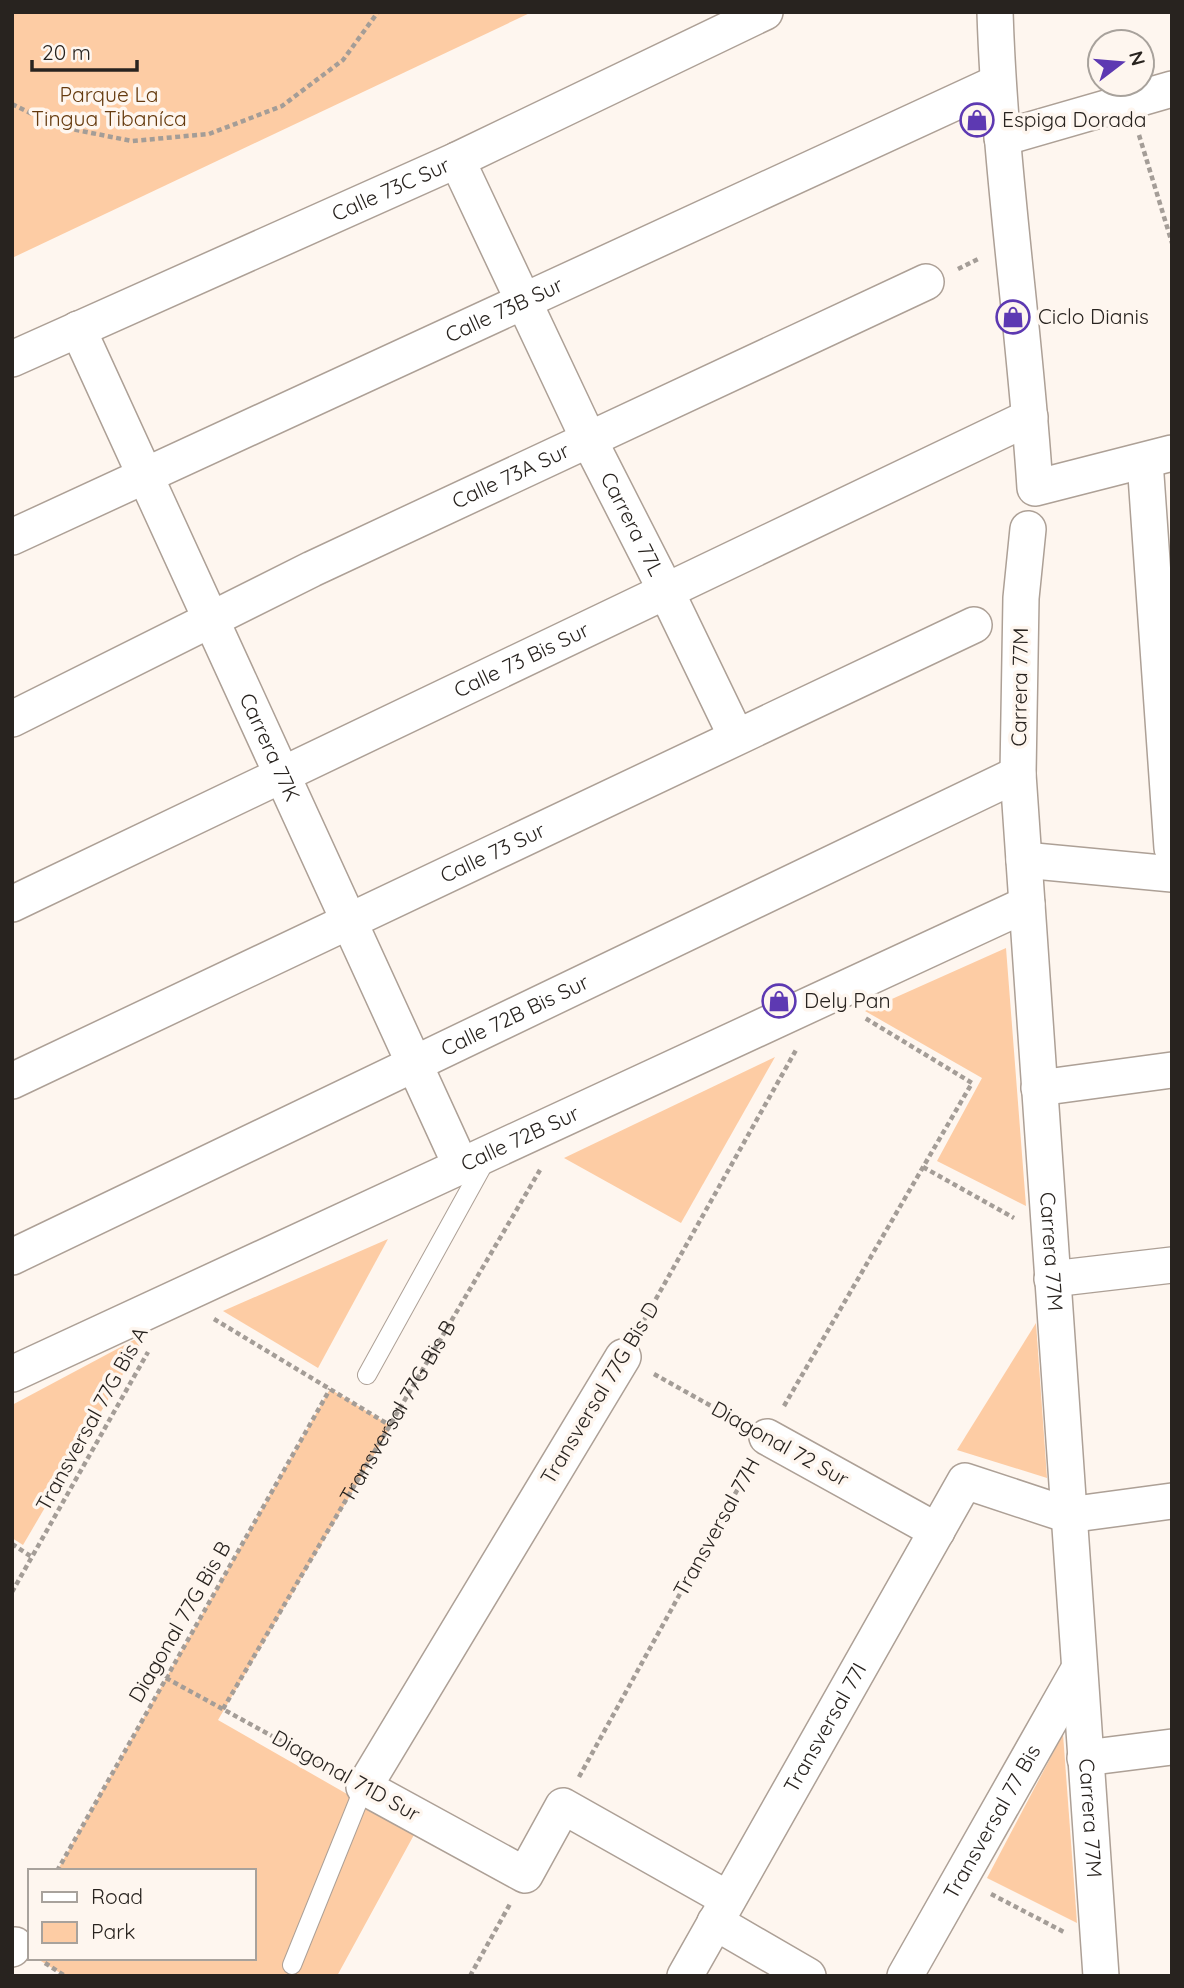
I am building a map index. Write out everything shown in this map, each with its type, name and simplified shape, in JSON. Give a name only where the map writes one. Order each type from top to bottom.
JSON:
[{"type":"street","name":"Calle 73C Sur","points":[[12,359],[457,160],[765,12]]},
{"type":"street","name":"Carrera 77M","points":[[995,12],[997,83],[1030,417],[1031,509],[1021,598],[1018,774],[1100,1963]]},
{"type":"street","name":"Calle 73B Sur","points":[[12,537],[997,83]]},
{"type":"street","points":[[1002,138],[1172,89]]},
{"type":"street","name":"Carrera 77L","points":[[457,160],[588,438],[736,736]]},
{"type":"street","name":"Calle 73A Sur","points":[[12,719],[212,617],[588,438],[926,282]]},
{"type":"street","name":"Carrera 77K","points":[[78,328],[415,1064],[475,1160]]},
{"type":"street","name":"Calle 73 Bis Sur","points":[[12,904],[1030,417]]},
{"type":"street","points":[[1031,509],[1158,457],[1172,849]]},
{"type":"street","name":"Calle 73 Sur","points":[[12,1081],[974,625]]},
{"type":"street","name":"Calle 72B Bis Sur","points":[[12,1257],[1018,774]]},
{"type":"street","points":[[1024,860],[1172,874]]},
{"type":"street","name":"Calle 72B Sur","points":[[12,1374],[1027,904]]},
{"type":"street","points":[[1039,1088],[1172,1070]]},
{"type":"street","points":[[1052,1279],[1172,1265]]},
{"type":"street","name":"Transversal 77G Bis D","points":[[364,1787],[623,1357]]},
{"type":"street","name":"Diagonal 72 Sur","points":[[767,1437],[937,1531]]},
{"type":"street","name":"Transversal 77I","points":[[685,1976],[965,1481],[1068,1515]]},
{"type":"street","points":[[1068,1515],[1172,1501]]},
{"type":"street","name":"Transversal 77 Bis","points":[[905,1976],[1079,1669]]},
{"type":"street","points":[[1085,1758],[1172,1747]]},
{"type":"street","name":"Diagonal 71D Sur","points":[[364,1787],[525,1875]]},
{"type":"street","points":[[525,1875],[563,1806],[721,1911],[808,1976]]},
{"type":"lane","points":[[367,1375],[475,1160]]},
{"type":"lane","points":[[292,1965],[364,1787]]},
{"type":"path","points":[[12,104],[56,126],[132,141],[209,134],[282,106],[343,60],[378,12]]},
{"type":"path","points":[[1128,101],[1172,243]]},
{"type":"path","points":[[926,282],[1013,241]]},
{"type":"path","name":"Transversal 77H","points":[[563,1806],[767,1437],[972,1083],[827,995]]},
{"type":"path","name":"Transversal 77G Bis D","points":[[623,1357],[800,1044]]},
{"type":"path","name":"Transversal 77G Bis B","points":[[223,1709],[544,1162]]},
{"type":"path","points":[[922,1167],[1049,1237]]},
{"type":"path","points":[[178,1297],[391,1426]]},
{"type":"path","name":"Transversal 77G Bis A","points":[[12,1592],[152,1345]]},
{"type":"path","name":"Diagonal 72 Sur","points":[[623,1357],[767,1437]]},
{"type":"path","name":"Diagonal 77G Bis B","points":[[58,1869],[330,1389]]},
{"type":"path","points":[[12,1544],[32,1557]]},
{"type":"path","name":"Diagonal 71D Sur","points":[[166,1678],[364,1787]]},
{"type":"path","points":[[470,1976],[525,1875]]},
{"type":"path","points":[[960,1878],[1100,1963]]},
{"type":"path","points":[[37,1960],[65,1976]]},
{"type":"green space","name":"Parque La Tingua Tibaníca","points":[[12,12],[532,12],[12,258]]},
{"type":"green space","points":[[1006,948],[1026,1206],[937,1161],[982,1078],[865,1011]]},
{"type":"green space","points":[[775,1057],[681,1223],[564,1158]]},
{"type":"green space","points":[[388,1239],[318,1368],[223,1311]]},
{"type":"green space","points":[[1036,1323],[1047,1478],[957,1450]]},
{"type":"green space","points":[[147,1333],[23,1545],[12,1538],[12,1405]]},
{"type":"green space","points":[[330,1389],[391,1426],[218,1720],[415,1833],[337,1976],[65,1976],[39,1960],[256,1960],[256,1869],[58,1869]]},
{"type":"green space","points":[[1063,1734],[1077,1923],[987,1878]]},
{"type":"place","name":"Espiga Dorada","points":[[977,120]]},
{"type":"place","name":"Ciclo Dianis","points":[[1013,317]]},
{"type":"place","name":"Dely Pan","points":[[779,1001]]}]
